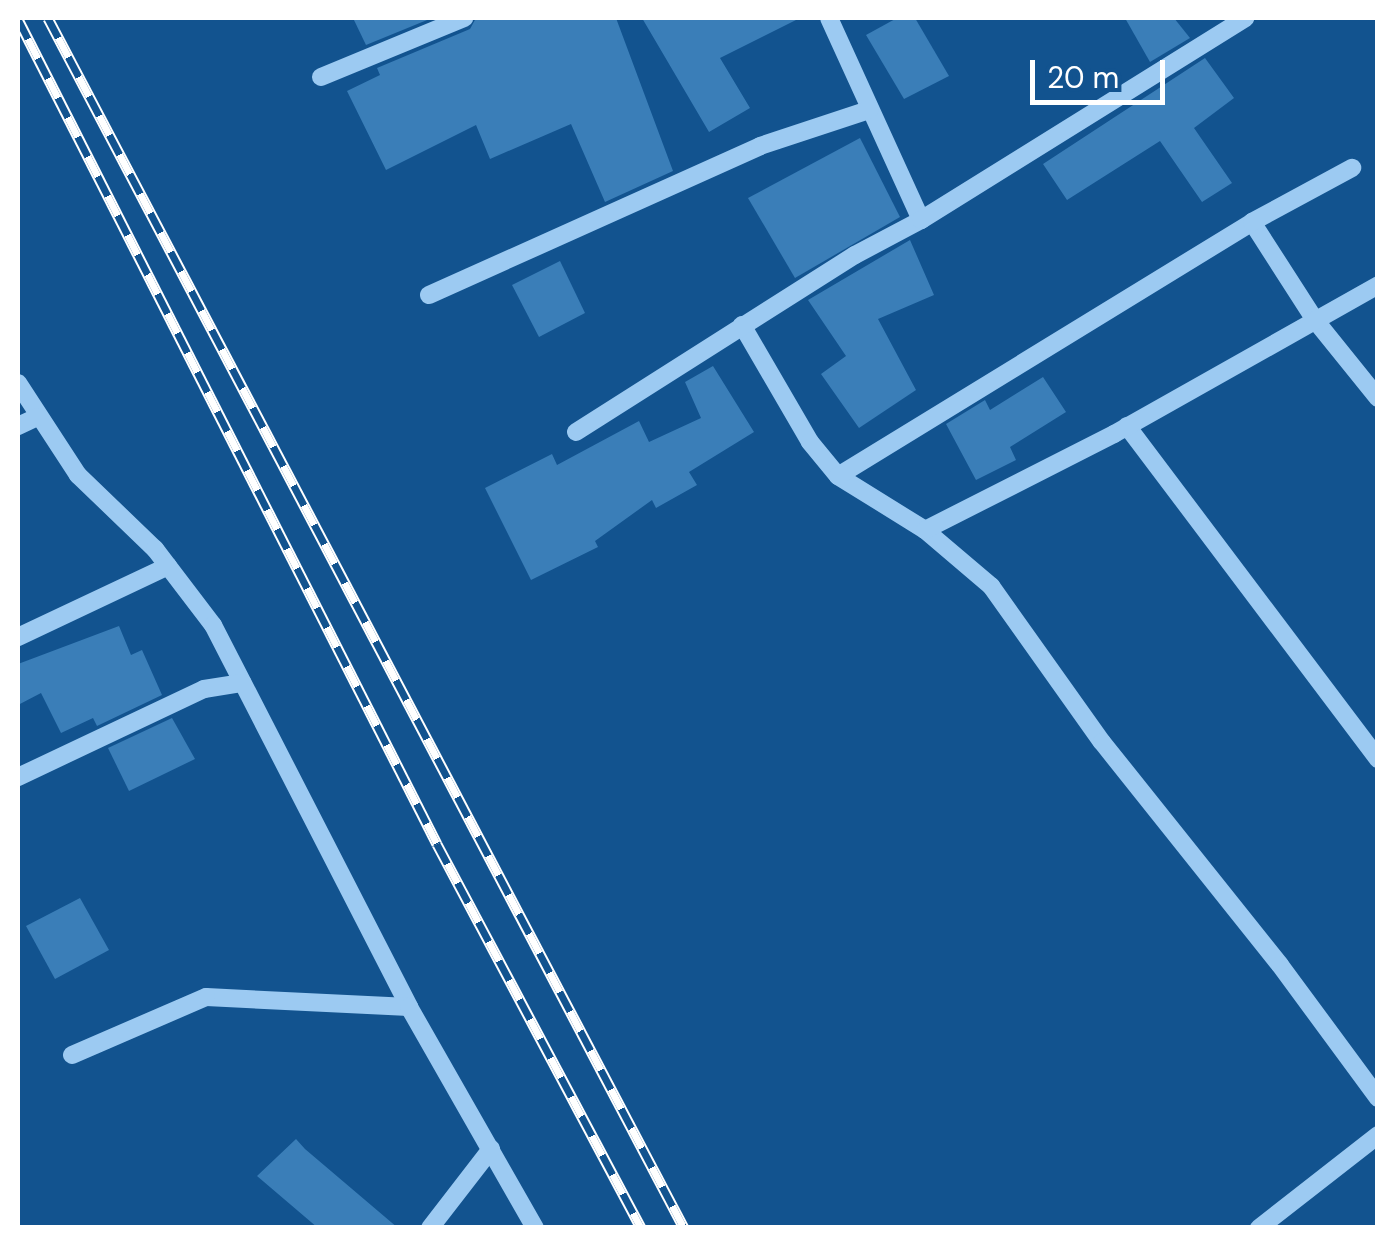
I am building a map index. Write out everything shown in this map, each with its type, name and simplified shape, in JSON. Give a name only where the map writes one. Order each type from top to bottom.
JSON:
[{"type":"street","points":[[321,77],[464,18]]},
{"type":"street","points":[[829,18],[921,220]]},
{"type":"street","points":[[576,432],[855,255],[921,220],[1245,18]]},
{"type":"street","points":[[430,295],[760,146],[869,110]]},
{"type":"street","points":[[838,476],[1252,222],[1352,168]]},
{"type":"street","points":[[1252,222],[1316,320],[1378,398]]},
{"type":"street","points":[[925,530],[1127,426],[1378,285]]},
{"type":"street","points":[[742,325],[810,442],[838,476],[925,530],[991,586],[1102,742],[1280,965],[1378,1098]]},
{"type":"street","points":[[18,383],[37,418],[78,475],[168,566],[212,626],[409,1007],[535,1228]]},
{"type":"street","points":[[18,426],[37,418]]},
{"type":"street","points":[[1127,426],[1378,759]]},
{"type":"street","points":[[18,636],[168,566]]},
{"type":"street","points":[[18,777],[204,688],[243,684]]},
{"type":"street","points":[[72,1055],[206,997],[409,1007]]},
{"type":"street","points":[[1259,1228],[1378,1135]]},
{"type":"street","points":[[430,1228],[490,1149]]},
{"type":"building","points":[[353,18],[432,18],[366,45]]},
{"type":"building","points":[[476,18],[616,18],[673,171],[605,202],[571,124],[490,159],[476,125],[386,170],[347,91],[380,75],[377,68],[470,29]]},
{"type":"building","points":[[642,18],[800,18],[720,58],[750,108],[709,132]]},
{"type":"building","points":[[897,18],[915,18],[949,76],[904,99],[866,35]]},
{"type":"building","points":[[1125,18],[1174,18],[1190,38],[1150,62]]},
{"type":"building","points":[[1205,58],[1234,98],[1194,128],[1232,183],[1202,202],[1160,141],[1067,200],[1043,164]]},
{"type":"building","points":[[860,138],[900,217],[795,278],[748,198]]},
{"type":"building","points":[[910,240],[934,295],[878,319],[916,390],[859,428],[821,374],[846,356],[808,300]]},
{"type":"building","points":[[560,261],[585,313],[539,337],[512,285]]},
{"type":"building","points":[[713,366],[754,432],[689,472],[697,485],[656,508],[652,500],[595,541],[598,547],[531,580],[485,488],[552,454],[557,465],[639,421],[649,442],[701,418],[685,382]]},
{"type":"building","points":[[1043,377],[1066,412],[1010,447],[1016,460],[976,480],[946,424],[985,400],[990,410]]},
{"type":"building","points":[[119,626],[131,655],[142,650],[162,695],[97,726],[93,718],[61,733],[41,693],[18,705],[18,664]]},
{"type":"building","points":[[172,718],[195,759],[129,791],[108,748]]},
{"type":"building","points":[[80,898],[109,950],[55,979],[26,926]]},
{"type":"building","points":[[296,1139],[398,1228],[318,1228],[257,1176]]},
{"type":"railway","points":[[48,18],[684,1228]]},
{"type":"railway","points":[[18,19],[437,844],[641,1228]]}]
